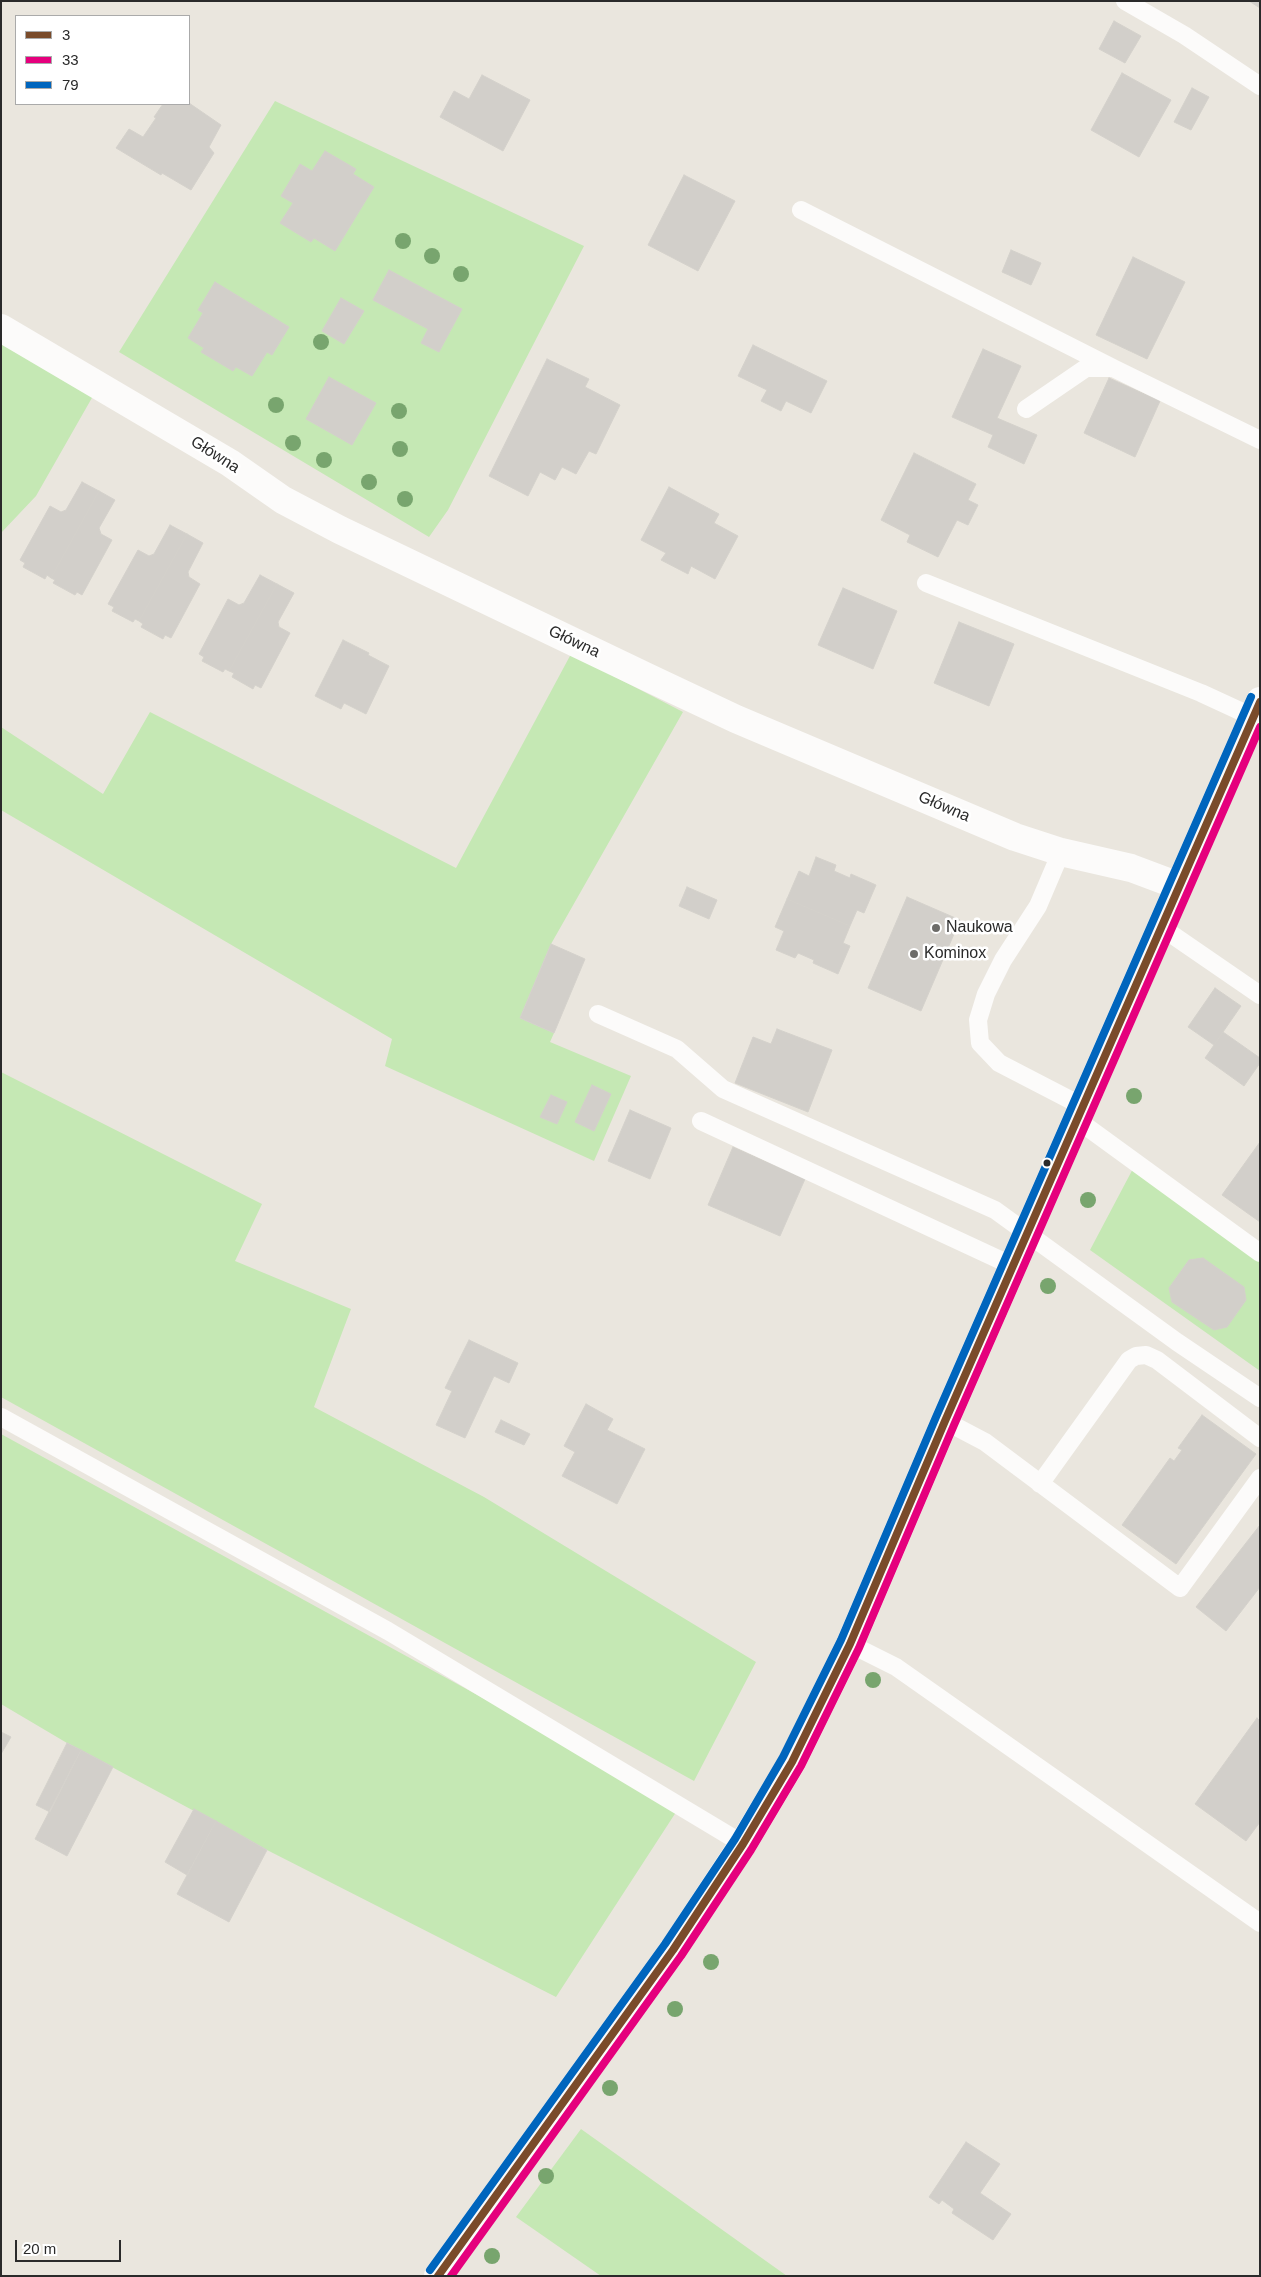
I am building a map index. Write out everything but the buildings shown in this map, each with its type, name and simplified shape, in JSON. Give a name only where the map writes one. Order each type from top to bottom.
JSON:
[{"type":"main road","name":"Główna","points":[[1,328],[230,463],[283,500],[340,530],[736,719],[962,815],[1061,852],[1131,868],[1179,886]]},
{"type":"main road","points":[[438,2276],[646,1988],[743,1844],[792,1762],[850,1644],[1012,1266],[1256,709]]},
{"type":"lane","points":[[1125,1],[1184,35],[1260,86]]},
{"type":"lane","points":[[801,210],[1260,440]]},
{"type":"lane","points":[[1026,409],[1086,368],[1113,368]]},
{"type":"lane","points":[[926,583],[1201,693],[1256,709]]},
{"type":"lane","points":[[1061,852],[1038,906],[995,977],[978,1020],[980,1043],[999,1063],[1079,1113],[1260,1253]]},
{"type":"lane","points":[[1161,927],[1260,995]]},
{"type":"lane","points":[[598,1014],[677,1049],[723,1090],[995,1210],[1177,1342],[1260,1398]]},
{"type":"lane","points":[[701,1121],[1012,1266]]},
{"type":"lane","points":[[1040,1484],[1129,1360],[1136,1356],[1146,1355],[1158,1360],[1260,1438]]},
{"type":"lane","points":[[1,1417],[388,1631],[743,1844]]},
{"type":"lane","points":[[945,1421],[985,1442],[1180,1588],[1260,1478]]},
{"type":"lane","points":[[850,1644],[896,1667],[1260,1922]]},
{"type":"green space","points":[[275,101],[584,246],[448,510],[429,537],[119,352]]},
{"type":"green space","points":[[1,344],[93,396],[36,496],[1,533]]},
{"type":"green space","points":[[571,654],[683,712],[551,944],[520,1018],[554,1033],[550,1042],[631,1076],[594,1161],[385,1066],[392,1039],[1,810],[1,727],[103,794],[150,712],[456,868]]},
{"type":"green space","points":[[1,1072],[262,1204],[235,1261],[351,1309],[314,1407],[484,1497],[756,1662],[694,1781],[1,1397]]},
{"type":"green space","points":[[1136,1163],[1260,1250],[1260,1371],[1090,1250]]},
{"type":"green space","points":[[1,1434],[680,1806],[556,1997],[267,1850],[67,1743],[1,1704]]},
{"type":"green space","points":[[581,2129],[787,2276],[601,2276],[516,2217]]},
{"type":"transit line","name":"79","points":[[430,2270],[665,1944],[735,1839],[783,1757],[841,1640],[936,1417],[1251,697]]},
{"type":"transit line","name":"3","points":[[438,2276],[673,1950],[743,1844],[792,1762],[850,1644],[945,1421],[1260,702]]},
{"type":"transit line","name":"33","points":[[451,2276],[681,1956],[751,1850],[801,1766],[859,1648],[954,1425],[1260,727]]},
{"type":"place","name":"Naukowa","points":[[936,928]]},
{"type":"place","name":"Kominox","points":[[914,954]]}]
